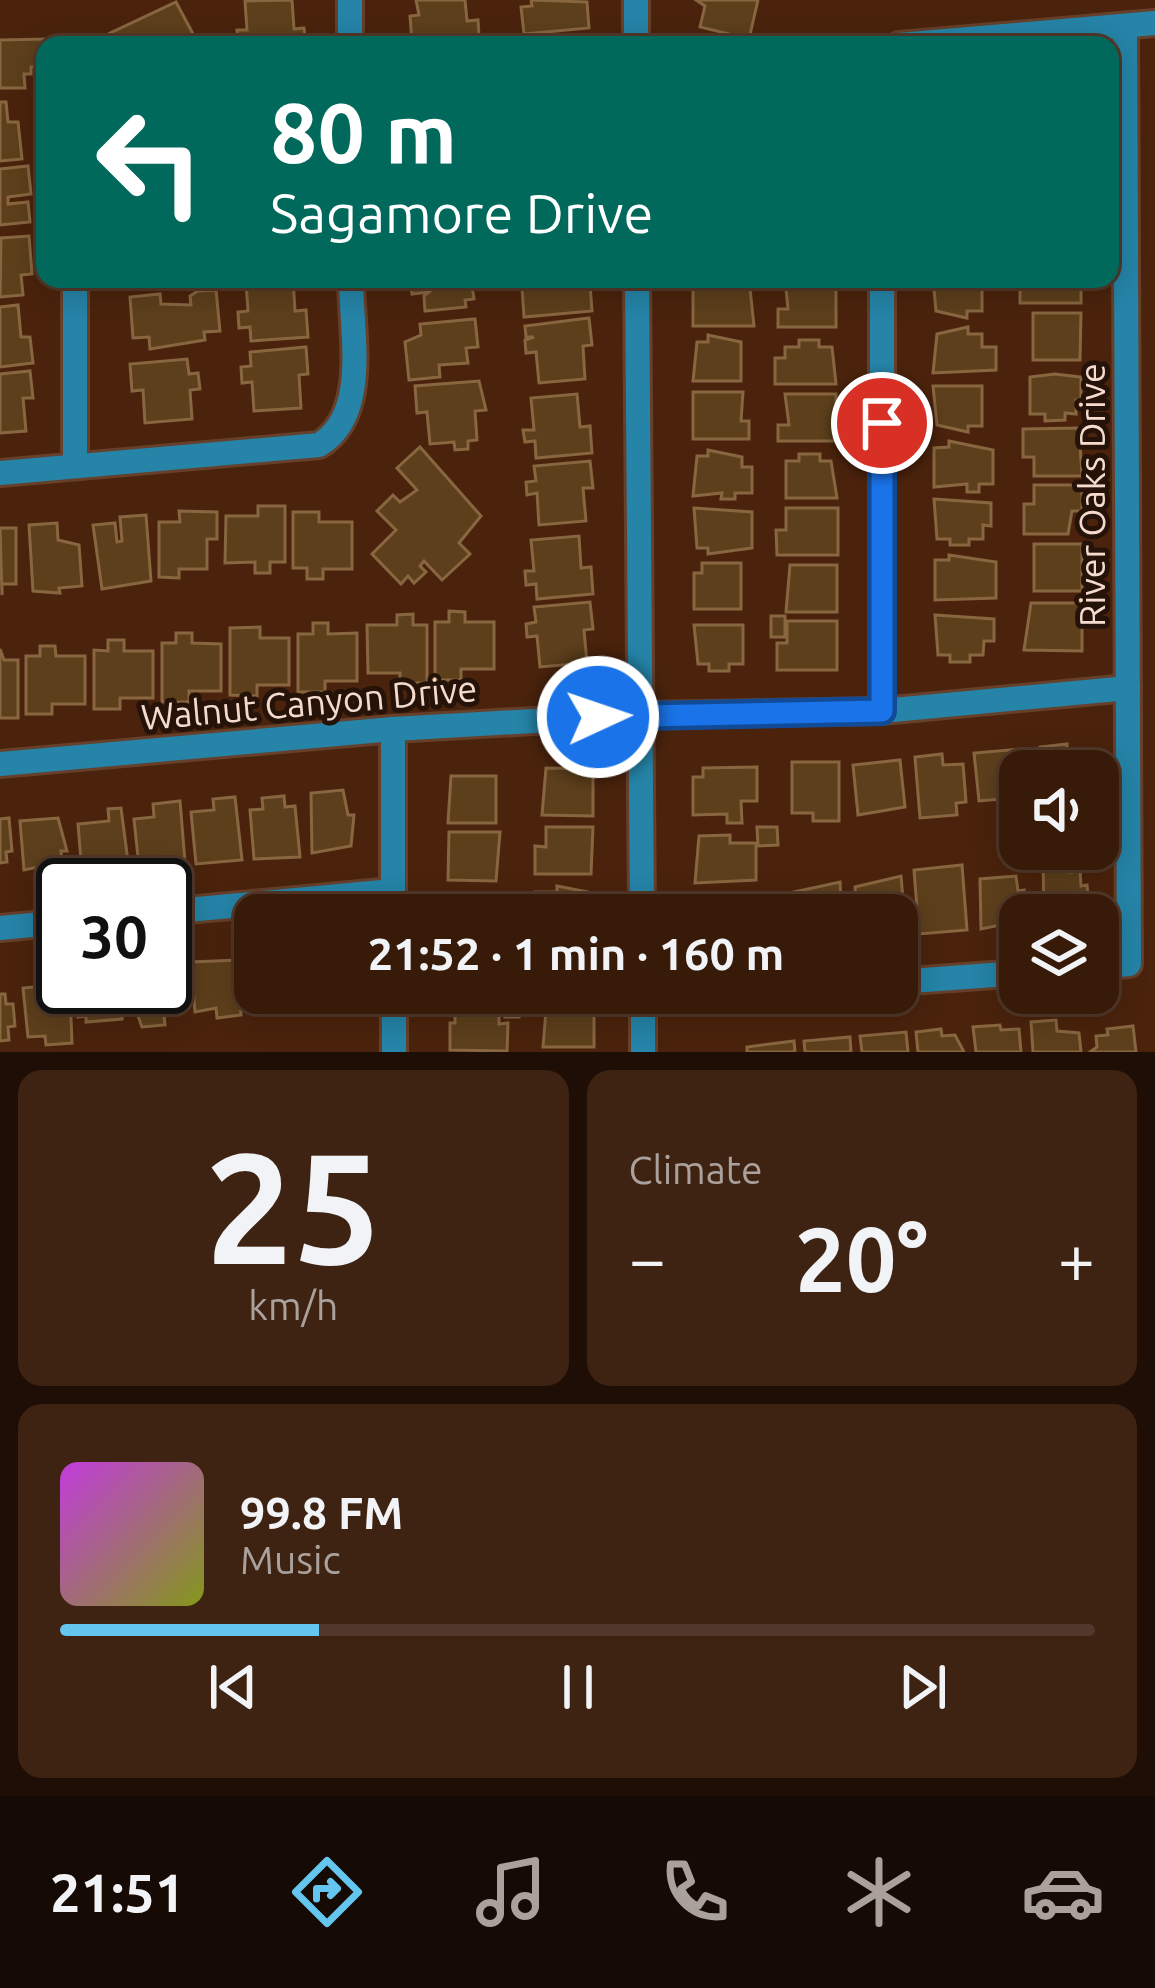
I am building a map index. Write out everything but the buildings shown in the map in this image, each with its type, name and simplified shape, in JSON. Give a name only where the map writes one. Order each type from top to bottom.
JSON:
[{"type":"street","points":[[350,0],[350,36]]},
{"type":"street","points":[[636,0],[636,36]]},
{"type":"street","points":[[1006,36],[1155,23]]},
{"type":"street","name":"River Oaks Drive","points":[[1119,965],[1129,964],[1125,26]]},
{"type":"street","points":[[75,288],[75,466]]},
{"type":"street","points":[[0,473],[319,446],[338,434],[351,410],[351,288]]},
{"type":"street","points":[[637,288],[642,894]]},
{"type":"street","points":[[882,288],[882,711]]},
{"type":"street","name":"Walnut Canyon Drive","points":[[0,764],[393,730],[638,715],[882,711],[1128,688]]},
{"type":"street","points":[[393,730],[393,894]]},
{"type":"street","points":[[192,911],[234,909]]},
{"type":"street","points":[[0,928],[36,925]]},
{"type":"street","points":[[918,980],[999,975]]},
{"type":"street","points":[[394,1014],[394,1052]]},
{"type":"street","points":[[643,1014],[643,1052]]},
{"type":"route","points":[[598,717],[882,711],[882,423]]}]
